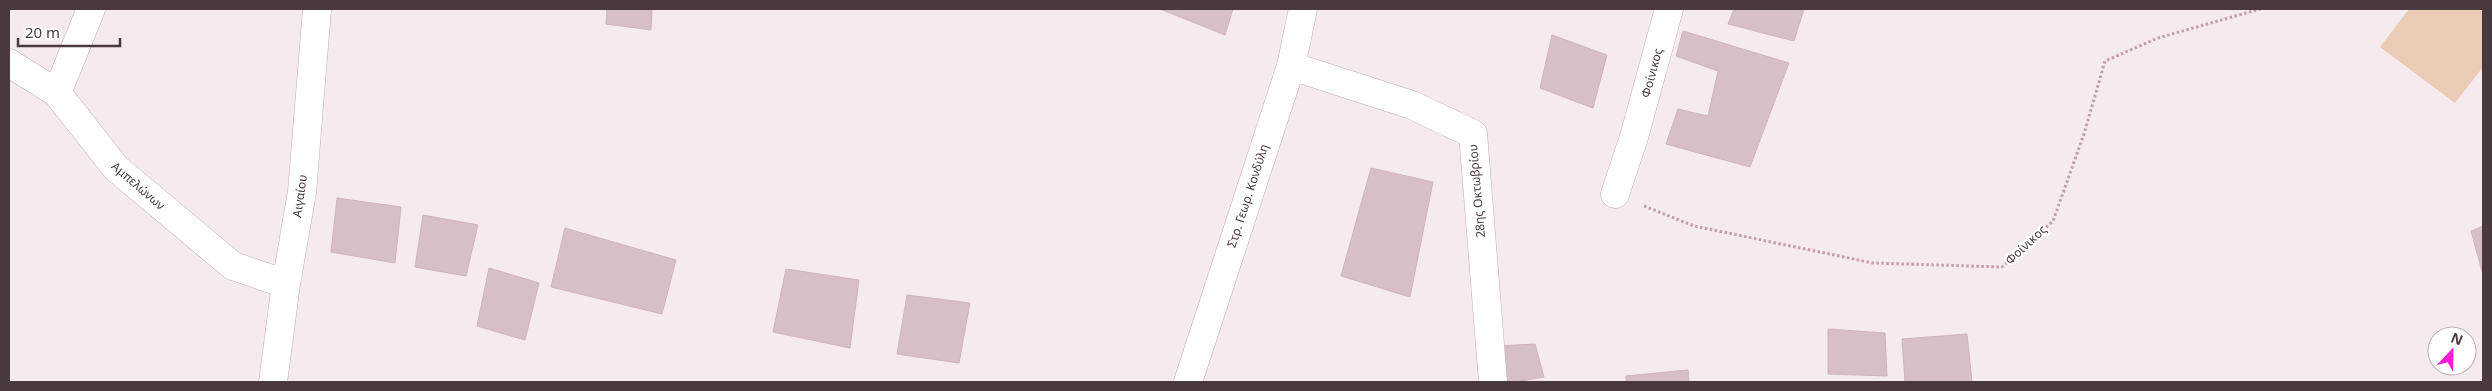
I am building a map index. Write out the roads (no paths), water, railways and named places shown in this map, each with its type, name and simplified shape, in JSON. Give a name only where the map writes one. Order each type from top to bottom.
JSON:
[{"type":"street","points":[[57,93],[91,9]]},
{"type":"street","name":"Αιγαίου","points":[[273,382],[286,284],[302,192],[317,9]]},
{"type":"street","name":"Στρ. Γεωρ. Κονδύλη","points":[[1188,382],[1291,66],[1303,9]]},
{"type":"street","name":"Φοίνικος","points":[[1615,194],[1634,137],[1669,9]]},
{"type":"street","name":"Αμπελώνων","points":[[9,63],[57,93],[116,168],[232,266],[286,284]]},
{"type":"street","name":"28ης Οκτωβρίου","points":[[1291,66],[1412,104],[1473,134],[1493,382]]}]
